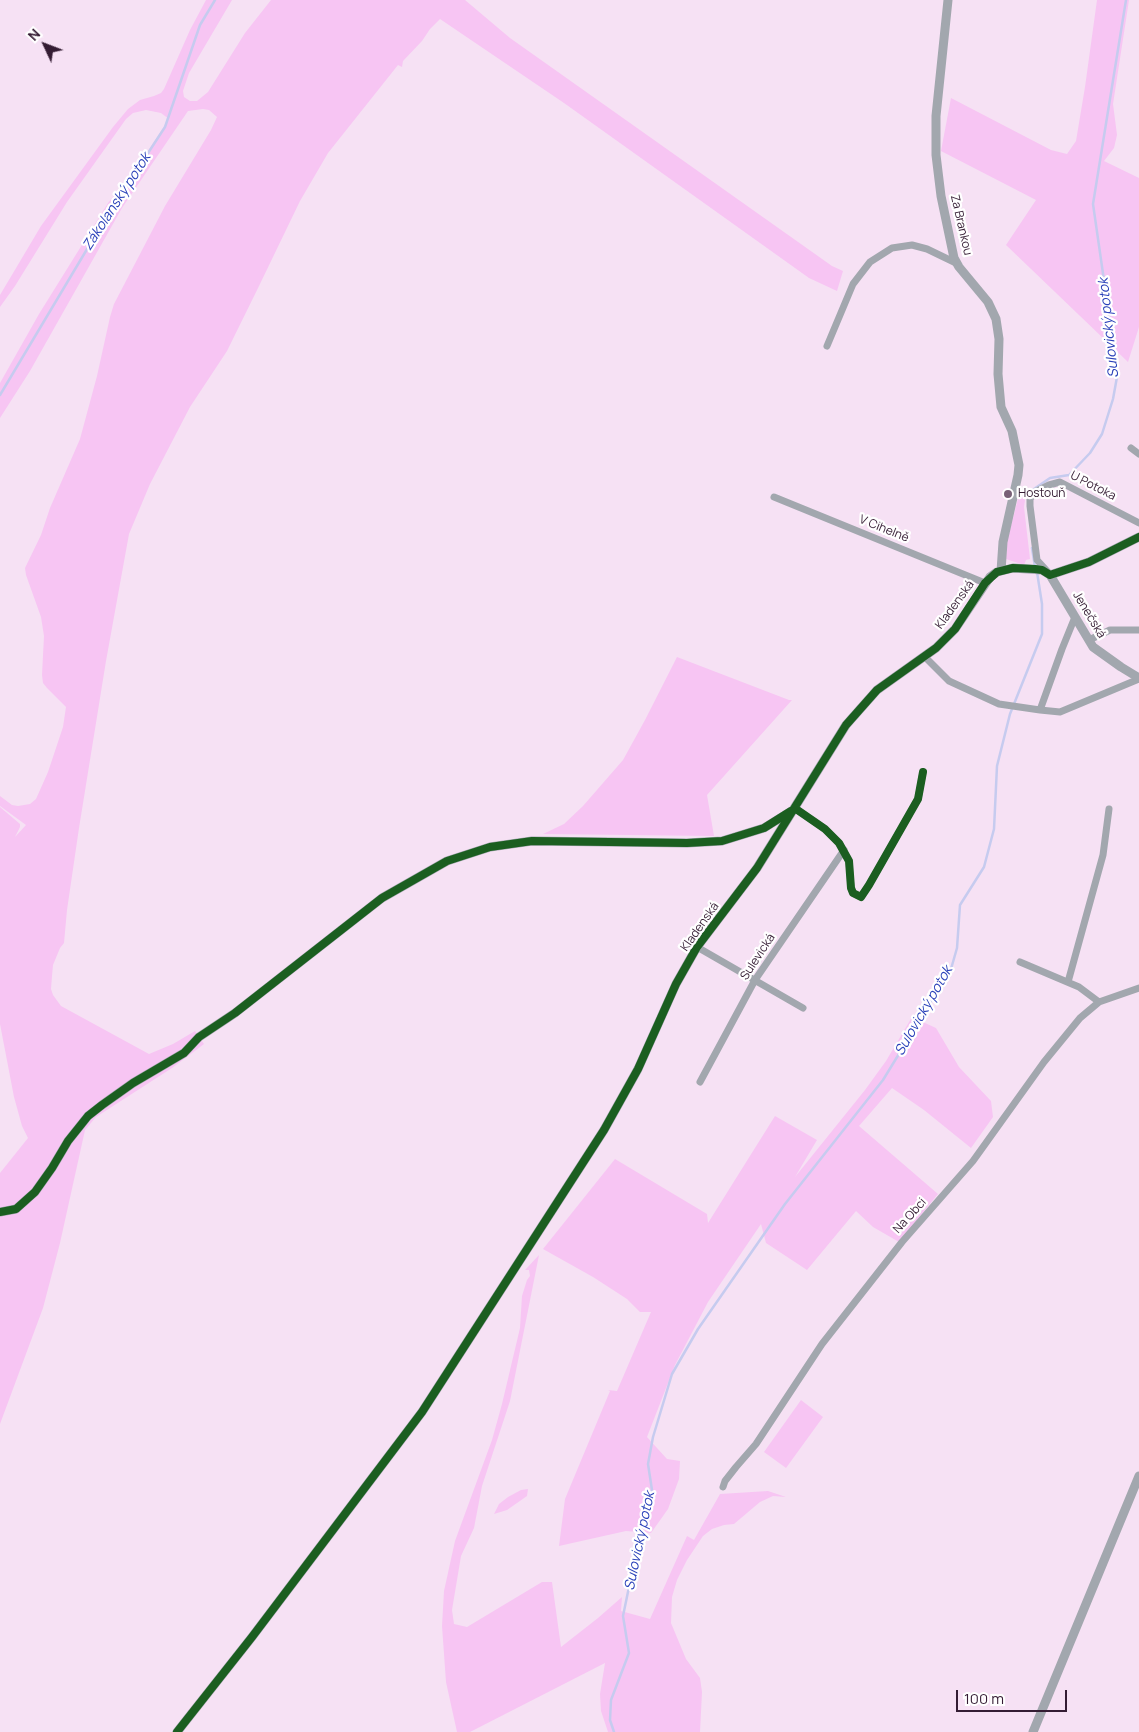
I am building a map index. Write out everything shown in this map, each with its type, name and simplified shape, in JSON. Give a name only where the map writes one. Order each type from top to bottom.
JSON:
[{"type":"street","name":"Za Brankou","points":[[948,0],[937,98],[936,155],[941,196],[956,262],[988,302],[996,319],[999,339],[998,374],[1001,407],[1012,432],[1019,465],[1003,542],[1002,571]]},
{"type":"street","points":[[827,346],[853,284],[870,262],[892,248],[912,245],[927,249],[956,262]]},
{"type":"street","points":[[1131,448],[1139,454]]},
{"type":"street","name":"U Potoka","points":[[1050,574],[1037,560],[1030,506],[1030,499],[1035,492],[1060,482],[1139,523]]},
{"type":"street","name":"V Cihelně","points":[[774,497],[985,583]]},
{"type":"street","name":"Kladenská","points":[[177,1732],[252,1637],[422,1412],[604,1130],[638,1069],[676,984],[697,947],[757,868],[796,809],[846,725],[877,690],[925,657],[954,629],[985,583],[994,574],[1013,568],[1042,570],[1050,574],[1089,562],[1139,537]]},
{"type":"street","name":"Jenečská","points":[[1050,574],[1089,640],[1100,653],[1139,678]]},
{"type":"street","points":[[1040,710],[1075,617]]},
{"type":"street","points":[[1089,640],[1110,630],[1139,630]]},
{"type":"street","points":[[925,657],[949,681],[999,704],[1060,712],[1139,678]]},
{"type":"street","points":[[796,809],[836,839],[847,857],[851,871],[851,888],[853,893],[861,897],[918,799],[923,772]]},
{"type":"street","name":"Kladenská","points":[[0,1212],[16,1209],[35,1192],[68,1141],[88,1116],[102,1105],[133,1083],[184,1053],[199,1037],[235,1013],[382,898],[447,861],[490,847],[532,840],[678,843],[722,841],[764,828],[796,809]]},
{"type":"street","points":[[1068,982],[1104,855],[1109,809]]},
{"type":"street","name":"Sulevická","points":[[700,1082],[755,980],[844,850]]},
{"type":"street","points":[[697,947],[803,1008]]},
{"type":"street","points":[[1020,962],[1079,987],[1099,1002]]},
{"type":"street","name":"Na Obci","points":[[722,1487],[756,1444],[788,1398],[810,1361],[902,1242],[973,1161],[1044,1062],[1074,1025],[1099,1002],[1139,988]]},
{"type":"street","points":[[1033,1732],[1139,1476]]},
{"type":"shaded area","points":[[206,0],[232,0],[189,73],[183,91],[184,97],[190,101],[197,101],[208,92],[245,33],[271,0],[465,0],[510,38],[832,266],[843,271],[837,291],[809,278],[564,103],[440,19],[403,61],[402,67],[398,65],[328,153],[300,201],[227,351],[190,407],[150,484],[129,534],[79,828],[64,943],[53,965],[51,989],[61,1006],[149,1054],[173,1044],[195,1031],[204,1044],[172,1068],[96,1117],[85,1130],[60,1243],[43,1308],[0,1424],[0,1173],[28,1138],[22,1126],[14,1097],[0,1024],[0,807],[20,824],[15,837],[26,825],[0,806],[0,796],[12,805],[18,806],[30,804],[36,799],[48,772],[63,727],[66,707],[43,683],[44,636],[41,617],[25,568],[41,535],[50,508],[80,439],[114,304],[165,206],[217,117],[209,110],[188,111],[122,208],[30,371],[0,418],[0,383],[39,314],[108,203],[142,160],[169,119],[161,113],[146,110],[133,113],[126,119],[67,202],[0,307],[0,295],[41,226],[113,127],[128,109],[140,100],[161,93],[164,89],[190,30]]},
{"type":"shaded area","points":[[1097,0],[1129,0],[1113,104],[1117,135],[1114,148],[1104,161],[1139,178],[1139,327],[1128,362],[1006,245],[1036,200],[941,151],[951,98],[1051,150],[1067,154],[1076,141]]},
{"type":"shaded area","points":[[1020,491],[1026,493],[1024,507],[1030,559],[1026,560],[1024,565],[1006,559],[1007,541]]},
{"type":"shaded area","points":[[677,657],[792,700],[707,795],[714,836],[543,834],[564,824],[583,806],[623,760]]},
{"type":"shaded area","points":[[912,1017],[936,1028],[959,1067],[991,1101],[993,1117],[971,1148],[924,1110],[892,1088],[859,1126],[938,1194],[899,1242],[873,1227],[856,1211],[807,1270],[766,1243],[761,1224],[708,1302],[675,1365],[647,1437],[667,1459],[680,1461],[679,1479],[668,1509],[651,1533],[626,1531],[559,1546],[565,1499],[610,1391],[608,1390],[617,1391],[651,1312],[640,1312],[627,1299],[593,1277],[543,1249],[615,1159],[707,1214],[708,1223],[775,1116],[817,1140],[795,1177],[865,1090],[886,1061]]},
{"type":"shaded area","points":[[539,1255],[510,1401],[482,1486],[474,1528],[461,1556],[452,1610],[454,1624],[467,1627],[542,1582],[552,1582],[561,1647],[622,1597],[621,1611],[650,1619],[687,1536],[694,1540],[720,1494],[768,1491],[786,1497],[773,1496],[760,1502],[734,1524],[712,1529],[703,1536],[687,1560],[677,1580],[672,1597],[671,1623],[686,1659],[700,1678],[702,1692],[700,1732],[608,1732],[601,1711],[600,1694],[605,1663],[470,1732],[457,1732],[446,1682],[442,1626],[444,1591],[455,1541],[492,1440],[502,1404],[520,1328],[522,1296],[530,1276],[529,1270],[525,1270]]},
{"type":"shaded area","points":[[801,1400],[823,1417],[786,1468],[764,1452]]},
{"type":"shaded area","points":[[528,1489],[527,1496],[507,1510],[494,1514],[499,1504],[508,1497],[521,1490]]},
{"type":"waterway","name":"Zákolanský potok","points":[[0,395],[105,219],[165,127],[200,25],[215,0]]},
{"type":"waterway","name":"Sulovický potok","points":[[1028,498],[1028,493],[1050,478],[1069,475],[1090,453],[1102,434],[1113,399],[1117,377],[1115,357],[1093,204],[1126,0]]},
{"type":"waterway","name":"Sulovický potok","points":[[1032,548],[1035,567]]},
{"type":"waterway","name":"Sulovický potok","points":[[614,1732],[610,1720],[611,1700],[629,1653],[623,1616],[647,1500],[652,1490],[648,1464],[653,1437],[672,1374],[698,1329],[785,1204],[883,1080],[951,969],[957,948],[960,905],[984,867],[994,829],[997,766],[1010,714],[1042,634],[1042,604],[1037,572]]},
{"type":"cycle path","points":[[177,1732],[252,1637],[422,1412],[604,1130],[638,1069],[676,984],[697,947],[757,868],[846,725],[877,690],[936,648],[955,629],[985,583],[997,572],[1013,568],[1035,569],[1042,570],[1050,575],[1089,562],[1139,537]]},
{"type":"cycle path","points":[[796,809],[825,829],[839,843],[849,861],[853,893],[861,897],[918,799],[923,772]]},
{"type":"cycle path","points":[[0,1212],[16,1209],[35,1192],[68,1141],[88,1116],[102,1105],[133,1083],[184,1053],[199,1037],[235,1013],[382,898],[447,861],[490,847],[532,841],[687,843],[722,841],[764,828],[791,811]]},
{"type":"place","name":"Hostouň","points":[[1008,494]]}]
